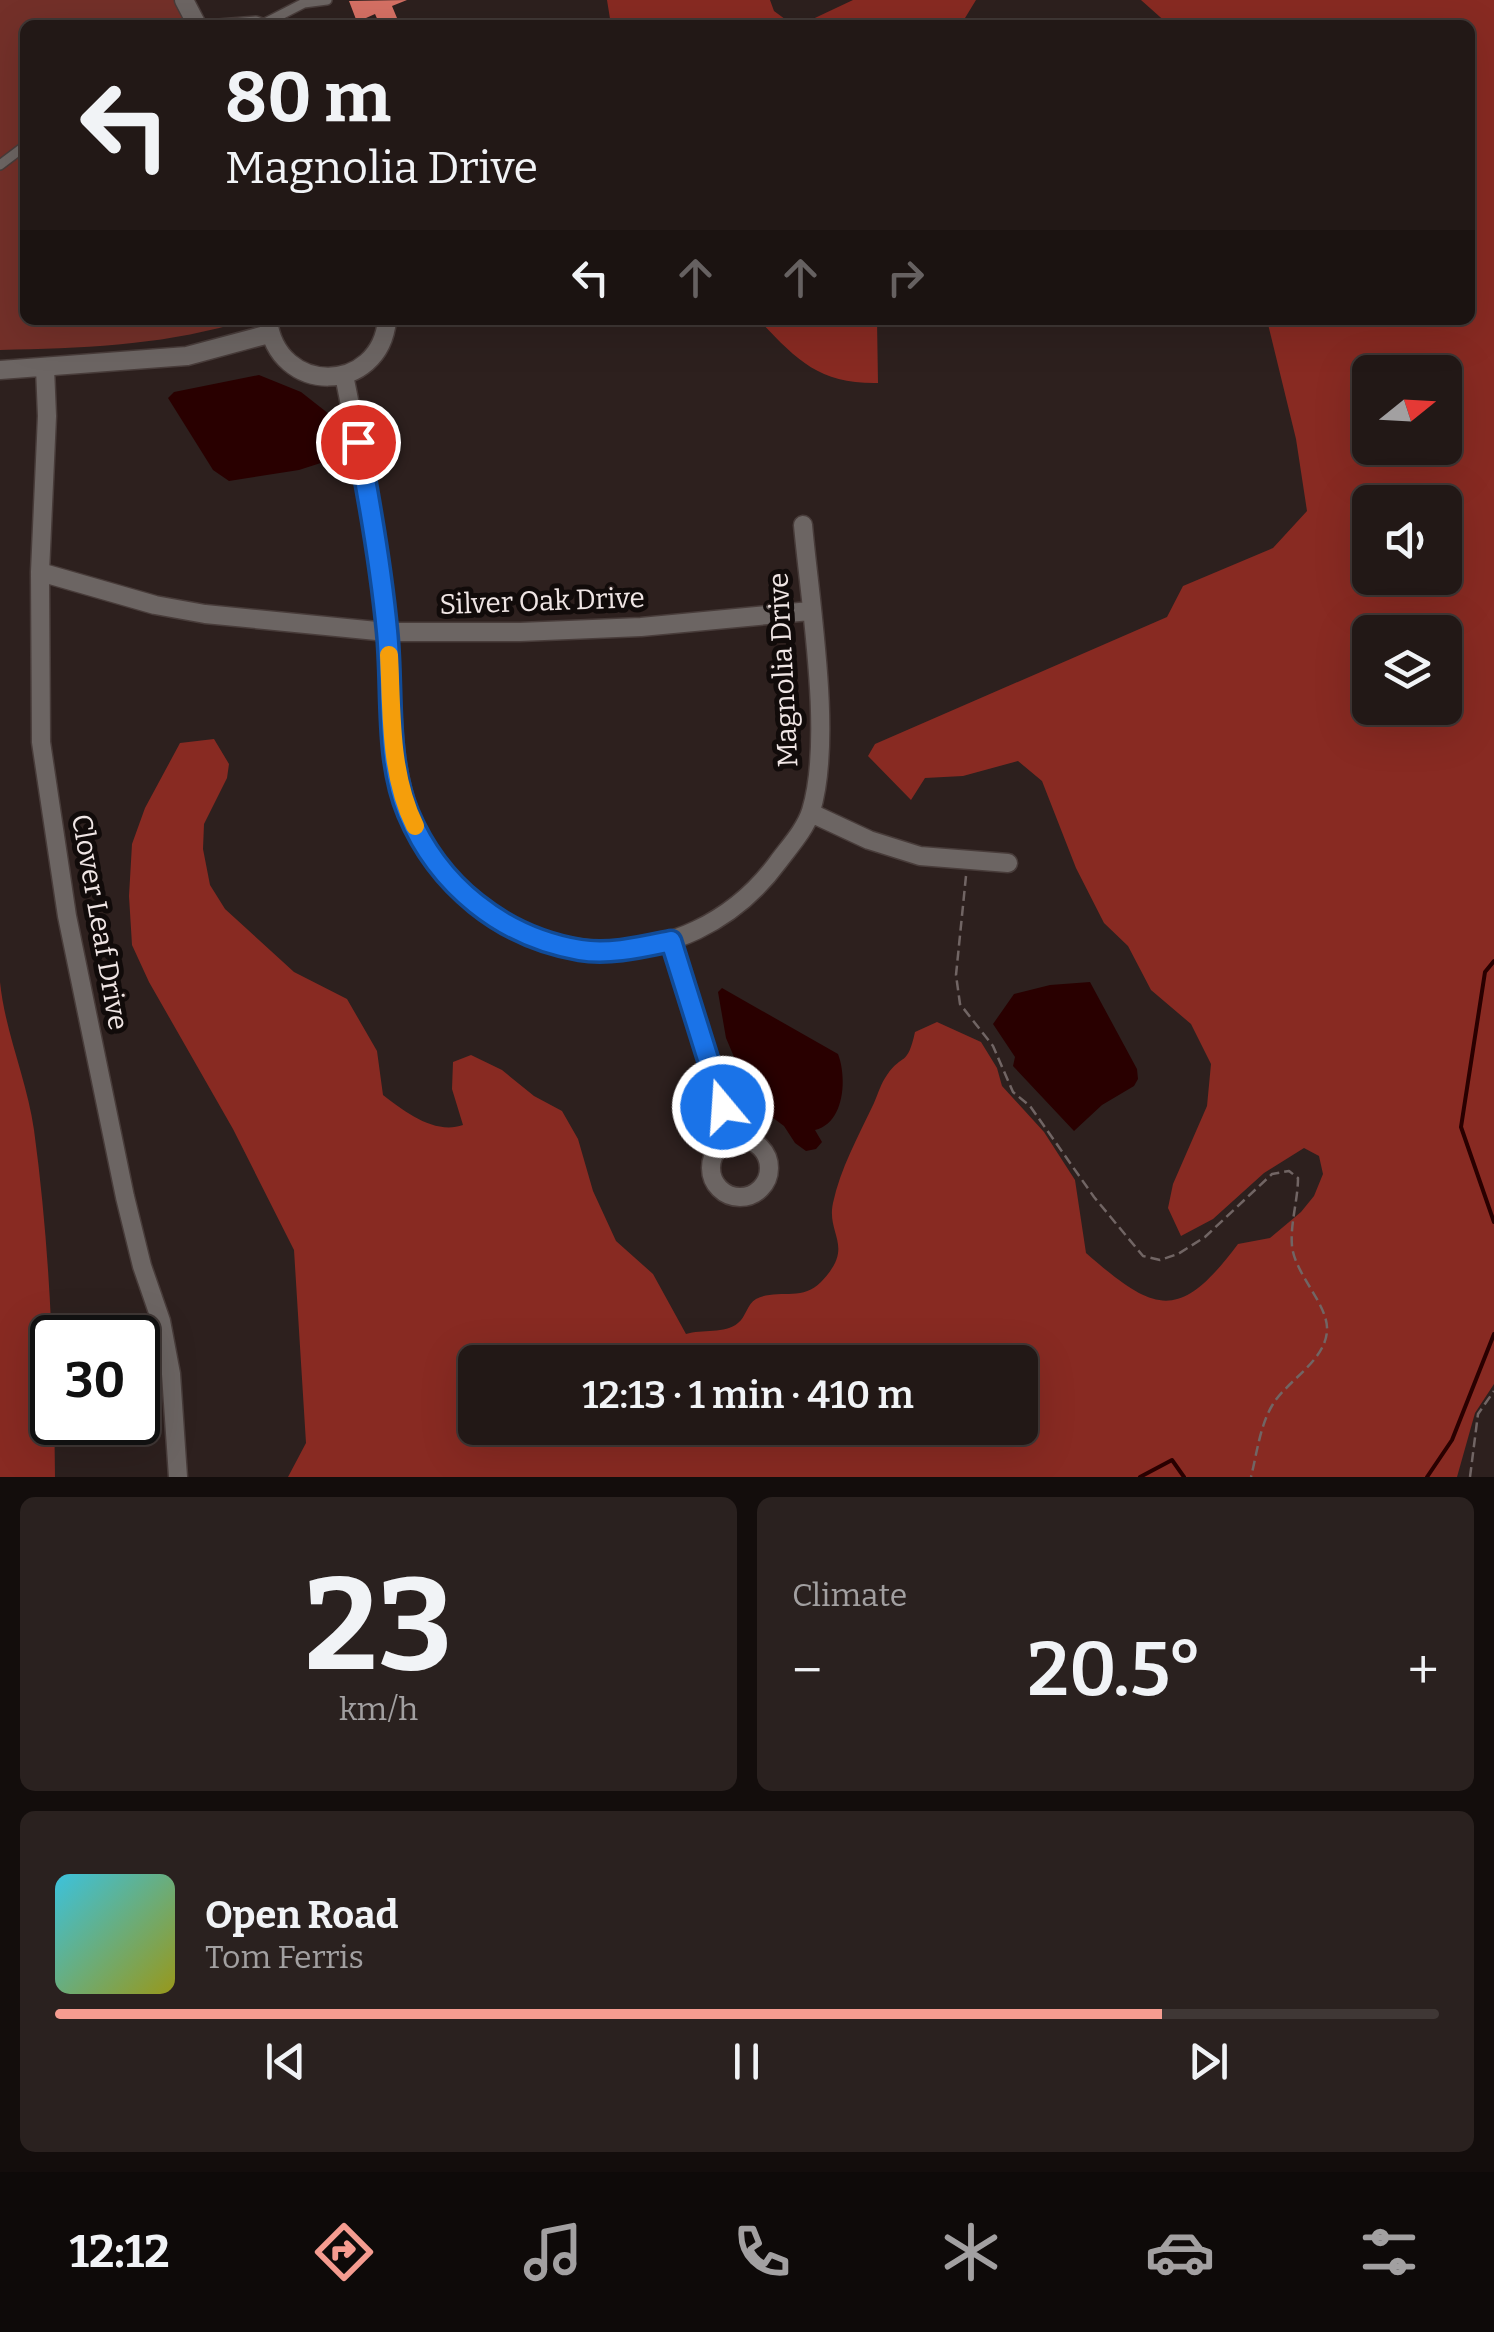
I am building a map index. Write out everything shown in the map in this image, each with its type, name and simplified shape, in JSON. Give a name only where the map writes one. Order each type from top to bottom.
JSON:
[{"type":"street","points":[[0,370],[188,356],[269,327],[276,350],[288,363],[320,377],[344,374],[368,361],[379,348],[385,325]]},
{"type":"street","name":"Clover Leaf Drive","points":[[45,368],[41,742],[67,916],[125,1197],[172,1374],[178,1477]]},
{"type":"street","name":"Magnolia Drive","points":[[344,374],[372,509],[387,632],[396,770],[407,810],[426,849],[451,882],[485,913],[527,934],[581,950],[634,949],[688,937],[727,915],[765,879],[810,813],[820,757],[803,525]]},
{"type":"street","name":"Silver Oak Drive","points":[[40,572],[172,608],[387,632],[641,627],[810,611]]},
{"type":"street","points":[[810,813],[868,840],[920,856],[1008,863]]},
{"type":"street","points":[[671,941],[734,1140]]},
{"type":"lane","points":[[274,20],[304,4],[327,0]]},
{"type":"lane","points":[[0,165],[20,150]]},
{"type":"path","points":[[968,860],[956,975],[960,1004],[993,1046],[1014,1092],[1030,1106],[1094,1198],[1143,1256],[1160,1260],[1204,1237],[1272,1174],[1288,1171],[1298,1178],[1292,1248],[1302,1278],[1326,1319],[1327,1332],[1323,1346],[1274,1401],[1264,1419],[1251,1477]]},
{"type":"path","points":[[1470,1477],[1478,1414],[1494,1390]]},
{"type":"shaded area","points":[[0,0],[176,0],[186,20],[20,20],[20,325],[230,325],[147,341],[0,350]]},
{"type":"shaded area","points":[[607,0],[770,0],[774,11],[786,20],[610,20]]},
{"type":"shaded area","points":[[853,0],[976,0],[965,18],[950,20],[811,20]]},
{"type":"shaded area","points":[[1141,0],[1494,0],[1494,1384],[1475,1413],[1457,1477],[288,1477],[306,1443],[294,1250],[132,945],[132,844],[145,808],[180,743],[214,739],[229,764],[227,778],[204,824],[203,849],[210,885],[225,909],[294,972],[347,999],[377,1051],[383,1095],[431,1124],[463,1125],[452,1089],[453,1062],[471,1055],[502,1070],[534,1096],[562,1111],[578,1139],[593,1191],[616,1241],[653,1274],[686,1334],[733,1326],[756,1299],[806,1292],[831,1270],[838,1250],[833,1203],[845,1165],[885,1078],[907,1055],[915,1032],[937,1022],[981,1042],[997,1068],[1002,1086],[1044,1132],[1075,1180],[1086,1253],[1131,1288],[1166,1301],[1199,1287],[1238,1244],[1270,1238],[1301,1212],[1314,1196],[1323,1174],[1319,1156],[1304,1148],[1264,1173],[1213,1219],[1181,1236],[1168,1208],[1173,1184],[1207,1106],[1211,1064],[1191,1024],[1151,990],[1128,946],[1104,923],[1076,868],[1042,781],[1018,761],[963,776],[925,778],[911,800],[868,756],[875,744],[1167,617],[1183,586],[1273,548],[1307,511],[1296,439],[1268,325],[1475,325],[1475,20],[1163,20]]},
{"type":"shaded area","points":[[764,325],[877,325],[878,383],[824,374],[785,347]]},
{"type":"shaded area","points":[[259,375],[301,392],[329,414],[335,442],[333,459],[299,470],[229,481],[213,470],[168,398],[174,392]]},
{"type":"shaded area","points":[[0,982],[31,1111],[50,1305],[50,1315],[30,1315],[30,1445],[55,1445],[55,1477],[0,1477]]},
{"type":"shaded area","points":[[1090,982],[1137,1069],[1138,1079],[1074,1131],[1013,1066],[1015,1057],[993,1024],[1014,994],[1050,985]]},
{"type":"shaded area","points":[[722,988],[838,1054],[841,1098],[833,1118],[815,1130],[822,1142],[816,1149],[806,1151],[784,1126],[754,1104],[726,1038],[718,992]]},
{"type":"building","points":[[407,0],[392,6],[397,18],[392,20],[378,20],[375,14],[356,20],[349,1]]},
{"type":"waterway","points":[[1494,961],[1485,972],[1461,1127],[1494,1222]]},
{"type":"waterway","points":[[1427,1477],[1452,1440],[1494,1334]]},
{"type":"waterway","points":[[1140,1477],[1172,1460],[1184,1477]]},
{"type":"slow traffic","points":[[389,655],[396,770],[415,826]]},
{"type":"route","points":[[358,442],[372,509],[387,632],[396,770],[407,810],[426,849],[451,882],[485,913],[527,934],[581,950],[634,949],[671,941],[723,1107]]}]
